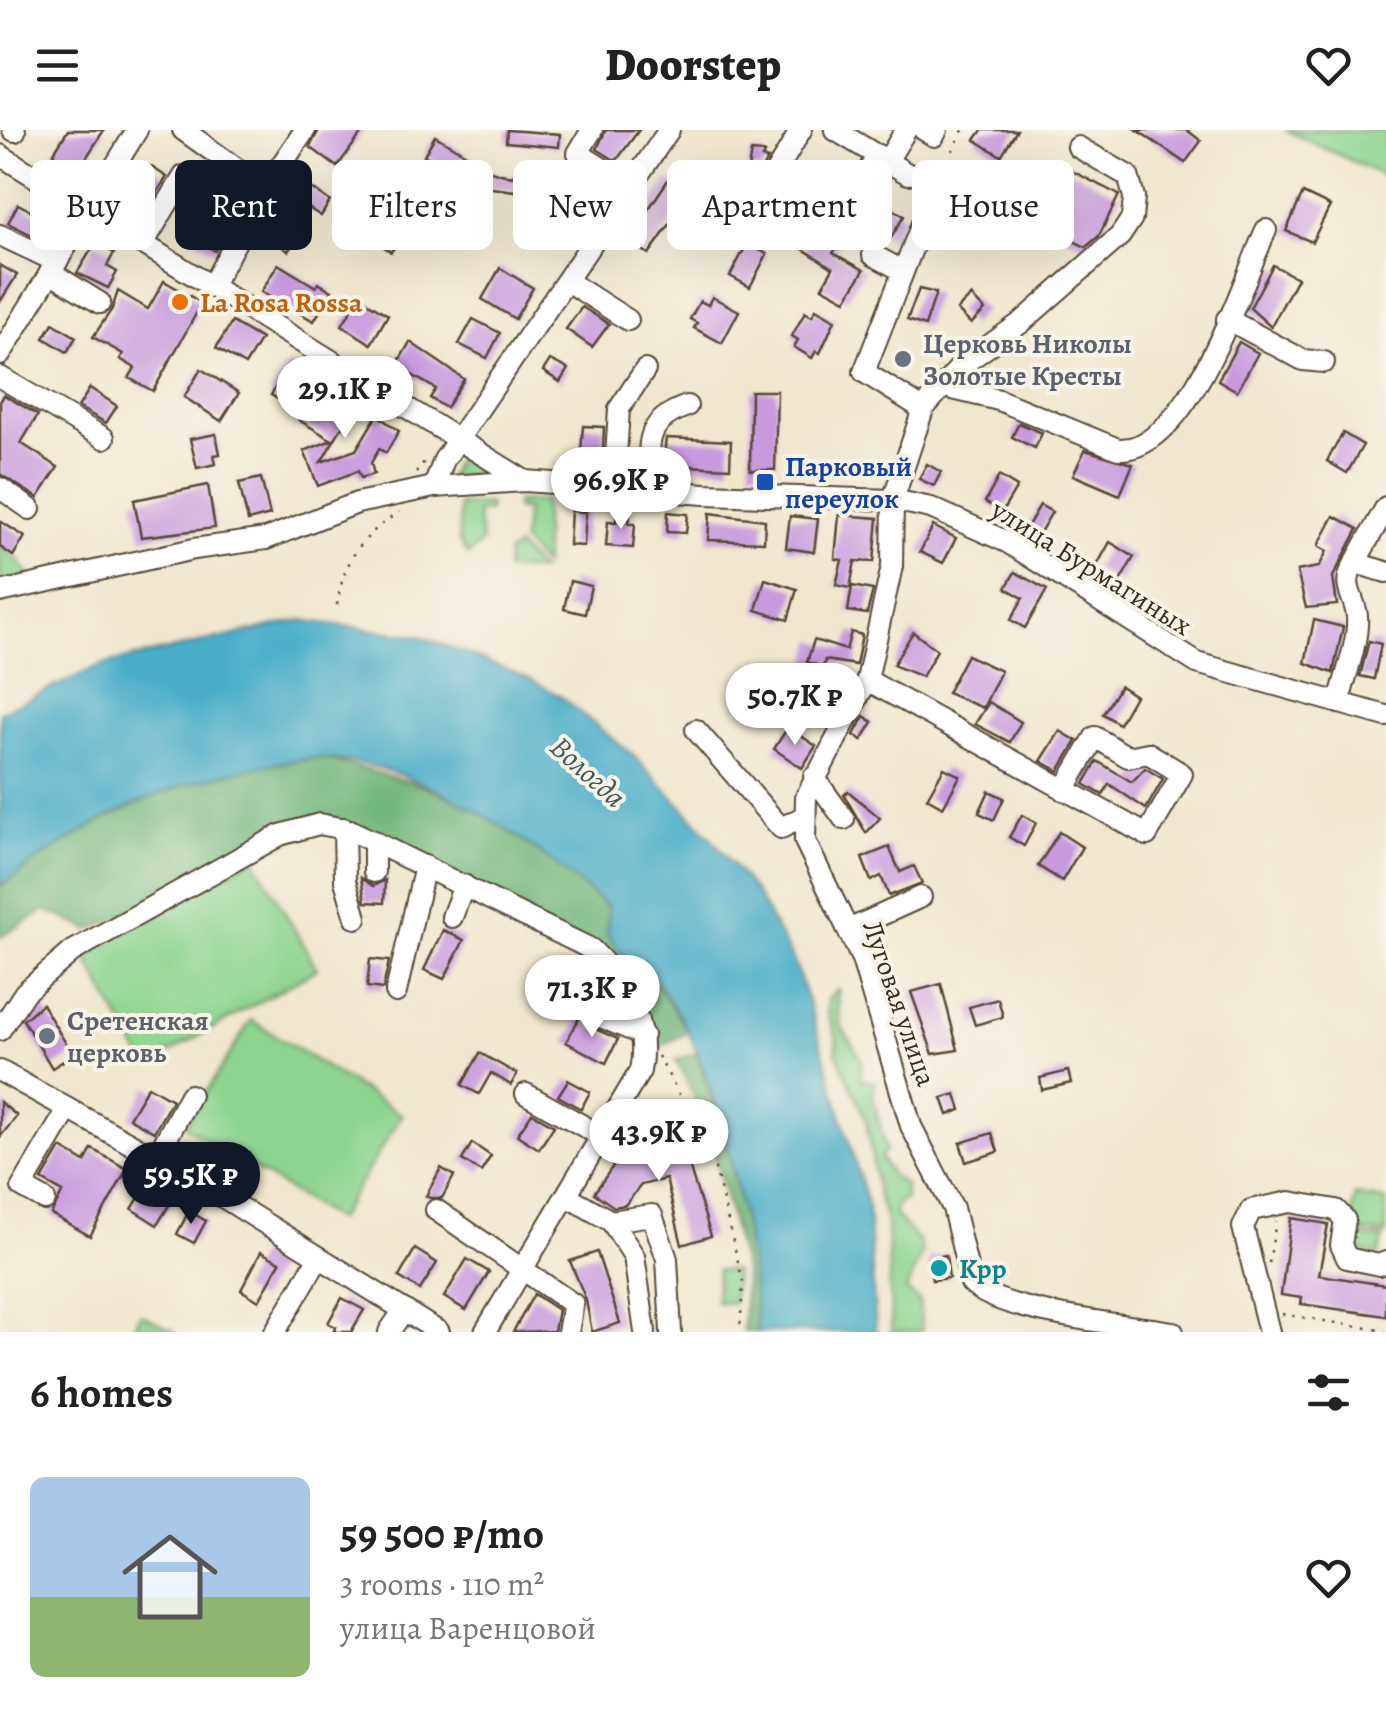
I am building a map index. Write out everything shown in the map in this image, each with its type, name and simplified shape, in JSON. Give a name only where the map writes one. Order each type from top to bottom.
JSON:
[{"type":"street","points":[[119,160],[137,130]]},
{"type":"street","points":[[182,130],[224,160]]},
{"type":"street","points":[[285,160],[306,130]]},
{"type":"street","points":[[589,160],[578,153],[592,130]]},
{"type":"street","points":[[647,161],[668,130]]},
{"type":"street","points":[[783,160],[801,130]]},
{"type":"street","points":[[835,130],[908,174]]},
{"type":"street","points":[[882,158],[906,130]]},
{"type":"street","points":[[924,130],[934,136],[937,130]]},
{"type":"street","points":[[1064,790],[1095,737],[1128,757],[1148,753],[1182,774],[1147,835],[1064,790],[867,680],[892,566],[894,500],[923,409],[940,386],[1022,322],[1120,236],[1132,218],[1134,196],[1128,176],[1078,147]]},
{"type":"street","points":[[0,155],[30,174]]},
{"type":"street","points":[[155,224],[175,191]]},
{"type":"street","points":[[940,386],[999,400],[1118,448],[1132,450],[1167,428],[1184,408],[1266,230]]},
{"type":"street","points":[[0,236],[54,267],[100,303]]},
{"type":"street","points":[[912,249],[864,372],[923,409]]},
{"type":"street","points":[[0,356],[64,250]]},
{"type":"street","points":[[153,250],[525,482]]},
{"type":"street","points":[[212,287],[232,250]]},
{"type":"street","points":[[434,486],[444,460],[588,250]]},
{"type":"street","points":[[873,255],[904,270]]},
{"type":"street","points":[[568,280],[628,320]]},
{"type":"street","points":[[1226,319],[1303,360],[1324,362]]},
{"type":"street","points":[[614,488],[619,409],[644,370]]},
{"type":"street","points":[[0,377],[104,438]]},
{"type":"street","points":[[650,490],[651,429],[662,415],[687,406]]},
{"type":"street","name":"улица Бурмагиных","points":[[0,592],[194,549],[266,538],[357,502],[434,486],[525,482],[894,500],[931,508],[1006,542],[1198,663],[1386,716]]},
{"type":"street","points":[[1,492],[30,509]]},
{"type":"street","points":[[1339,703],[1357,617],[1346,584],[1386,508]]},
{"type":"street","points":[[1354,564],[1386,572]]},
{"type":"street","name":"Луговая улица","points":[[867,680],[814,778],[803,817],[805,841],[848,930],[876,1001],[911,1126],[953,1208],[966,1272],[979,1292],[1083,1325]]},
{"type":"street","points":[[696,730],[781,828],[805,841]]},
{"type":"street","points":[[814,778],[844,819]]},
{"type":"street","points":[[781,828],[803,817]]},
{"type":"street","points":[[0,1030],[25,992],[73,951],[280,834],[318,824],[344,828],[374,841],[591,949],[617,975],[643,1035],[644,1054],[632,1090],[485,1332]]},
{"type":"street","points":[[344,828],[346,881],[356,918]]},
{"type":"street","points":[[374,841],[374,872]]},
{"type":"street","points":[[396,992],[425,866]]},
{"type":"street","points":[[452,917],[464,884]]},
{"type":"street","points":[[848,930],[922,897]]},
{"type":"street","points":[[602,1016],[643,1035]]},
{"type":"street","points":[[0,1070],[156,1158],[440,1332]]},
{"type":"street","points":[[526,1094],[603,1137]]},
{"type":"street","points":[[156,1158],[190,1095]]},
{"type":"street","points":[[45,1200],[22,1187],[68,1109]]},
{"type":"street","points":[[567,1196],[611,1221],[634,1256],[645,1332]]},
{"type":"street","points":[[1272,1322],[1243,1222],[1250,1210],[1290,1202],[1336,1210],[1345,1220],[1341,1245],[1347,1258],[1379,1265],[1386,1262]]},
{"type":"street","points":[[436,1210],[572,1304],[568,1332]]},
{"type":"street","points":[[611,1221],[652,1215],[667,1260],[672,1332]]},
{"type":"street","points":[[275,1332],[318,1257]]},
{"type":"street","points":[[389,1332],[404,1310]]},
{"type":"street","points":[[1083,1325],[1172,1332]]},
{"type":"path","points":[[948,160],[963,130]]},
{"type":"path","points":[[908,174],[912,176]]},
{"type":"path","points":[[410,479],[428,455]]},
{"type":"path","points":[[337,605],[343,567],[368,538],[407,507]]},
{"type":"path","points":[[643,1035],[675,1080],[711,1152],[743,1282],[740,1332]]},
{"type":"path","points":[[1269,1263],[1278,1204]]},
{"type":"path","points":[[1272,1322],[1353,1325],[1386,1331]]},
{"type":"path","points":[[1352,1332],[1353,1325]]},
{"type":"green space","points":[[1285,130],[1386,130],[1386,177]]},
{"type":"green space","points":[[458,455],[494,475],[449,477]]},
{"type":"green space","points":[[544,501],[544,566],[522,542],[526,510],[516,509],[516,502]]},
{"type":"green space","points":[[489,504],[489,511],[477,512],[482,542],[468,555],[459,542],[459,505]]},
{"type":"green space","points":[[0,547],[16,557],[33,581],[9,587],[0,577]]},
{"type":"green space","points":[[517,547],[540,570],[506,570],[507,553]]},
{"type":"green space","points":[[324,758],[423,786],[475,808],[533,844],[608,908],[688,1032],[654,1050],[645,1017],[621,973],[336,819],[90,930],[46,910],[0,937],[0,886],[78,834],[152,797],[191,783],[231,772]]},
{"type":"green space","points":[[254,858],[317,969],[146,1066],[84,955]]},
{"type":"green space","points":[[838,989],[840,1024],[862,1060],[861,1080],[875,1082],[873,1097],[886,1150],[880,1157],[892,1176],[905,1185],[905,1200],[897,1203],[895,1215],[919,1242],[922,1253],[906,1290],[919,1301],[922,1332],[892,1332],[887,1224],[877,1192],[866,1119],[836,1052],[837,1038],[827,1012],[828,999]]},
{"type":"green space","points":[[251,1020],[402,1115],[337,1220],[185,1126]]},
{"type":"green space","points":[[696,1053],[719,1119],[737,1190],[757,1332],[743,1332],[745,1274],[705,1118],[676,1060]]},
{"type":"green space","points":[[1355,1195],[1386,1200],[1386,1235],[1350,1229]]},
{"type":"green space","points":[[1354,1234],[1383,1238],[1379,1255],[1351,1249]]},
{"type":"green space","points":[[717,1270],[735,1271],[733,1303],[716,1302]]},
{"type":"green space","points":[[141,1314],[176,1332],[132,1332]]},
{"type":"water","name":"Вологда","points":[[302,620],[423,637],[528,678],[560,696],[635,757],[710,836],[755,892],[794,961],[810,1007],[868,1207],[876,1332],[757,1332],[750,1260],[735,1180],[714,1101],[679,1016],[643,964],[632,965],[607,935],[608,907],[513,834],[443,793],[368,765],[329,759],[253,768],[182,786],[119,812],[0,886],[0,712],[101,665]]},
{"type":"building","points":[[68,130],[104,130],[85,160],[62,160],[53,154]]},
{"type":"building","points":[[319,130],[364,130],[342,160],[332,160],[332,163],[310,147]]},
{"type":"building","points":[[507,130],[560,134],[559,147],[506,142]]},
{"type":"building","points":[[606,130],[639,130],[617,160],[597,149]]},
{"type":"building","points":[[982,130],[1017,130],[1001,156],[975,140]]},
{"type":"building","points":[[1137,130],[1187,130],[1201,141],[1185,163]]},
{"type":"building","points":[[435,136],[466,154],[462,160],[432,160],[424,155]]},
{"type":"building","points":[[751,152],[764,153],[762,158],[768,159],[767,160],[750,160]]},
{"type":"building","points":[[155,169],[167,177],[155,196]]},
{"type":"building","points":[[493,172],[512,177],[513,191],[493,188]]},
{"type":"building","points":[[1074,172],[1119,195],[1099,236],[1086,247],[1074,241]]},
{"type":"building","points":[[667,181],[667,228],[649,254],[642,250],[647,250],[647,211]]},
{"type":"building","points":[[312,189],[330,201],[321,216],[312,210]]},
{"type":"building","points":[[1303,193],[1330,206],[1312,242],[1286,231]]},
{"type":"building","points":[[18,204],[30,210],[30,234],[8,223]]},
{"type":"building","points":[[892,209],[904,216],[892,236]]},
{"type":"building","points":[[91,250],[114,253],[107,266],[117,272],[108,288],[77,273]]},
{"type":"building","points":[[744,250],[767,254],[750,287],[730,276]]},
{"type":"building","points":[[805,250],[835,250],[833,253],[864,270],[846,300],[822,287],[833,268]]},
{"type":"building","points":[[278,264],[316,287],[318,283],[332,291],[314,321],[261,292]]},
{"type":"building","points":[[0,265],[17,275],[0,302]]},
{"type":"building","points":[[1273,265],[1297,278],[1271,327],[1250,308]]},
{"type":"building","points":[[500,268],[533,288],[515,319],[482,299]]},
{"type":"building","points":[[164,281],[202,303],[153,391],[129,378],[135,368],[120,359],[123,354],[93,337],[112,309],[118,291],[148,309]]},
{"type":"building","points":[[919,289],[936,293],[925,326],[907,320]]},
{"type":"building","points":[[971,296],[985,310],[971,324],[957,310]]},
{"type":"building","points":[[359,297],[388,315],[371,344],[342,325]]},
{"type":"building","points":[[712,297],[739,311],[722,343],[694,328],[697,323],[690,319],[700,301],[708,305]]},
{"type":"building","points":[[582,307],[609,324],[592,347],[566,329]]},
{"type":"building","points":[[816,309],[835,320],[820,353],[816,351],[812,358],[794,347],[798,340],[792,336],[805,312],[812,316]]},
{"type":"building","points":[[473,319],[500,333],[487,358],[459,344]]},
{"type":"building","points":[[232,322],[261,339],[245,365],[216,348]]},
{"type":"building","points":[[53,323],[76,337],[67,352],[44,338]]},
{"type":"building","points":[[410,342],[464,379],[446,408],[430,398],[436,389],[396,366]]},
{"type":"building","points":[[1239,342],[1258,353],[1237,391],[1218,380]]},
{"type":"building","points":[[550,360],[568,369],[560,382],[543,371]]},
{"type":"building","points":[[288,365],[311,378],[293,408],[271,395]]},
{"type":"building","points":[[201,369],[239,393],[221,421],[184,397]]},
{"type":"building","points":[[90,388],[117,406],[106,423],[78,407]]},
{"type":"building","points":[[335,389],[357,402],[321,462],[356,450],[377,415],[399,431],[386,453],[379,449],[371,463],[374,474],[361,478],[358,471],[318,486],[304,451],[332,440],[299,420],[306,409],[319,416]]},
{"type":"building","points":[[751,391],[777,391],[775,470],[750,470]]},
{"type":"building","points":[[4,395],[38,415],[21,443],[58,467],[38,498],[0,474],[0,402]]},
{"type":"building","points":[[1019,423],[1042,433],[1035,448],[1012,437]]},
{"type":"building","points":[[583,426],[604,427],[602,465],[580,464]]},
{"type":"building","points":[[1343,433],[1363,445],[1347,473],[1327,461]]},
{"type":"building","points":[[216,434],[220,454],[214,455],[216,464],[197,468],[190,439]]},
{"type":"building","points":[[666,438],[731,441],[730,468],[663,465]]},
{"type":"building","points":[[1085,450],[1133,464],[1120,495],[1073,475]]},
{"type":"building","points":[[927,464],[941,472],[934,486],[919,479]]},
{"type":"building","points":[[999,476],[1017,487],[1002,512],[985,502]]},
{"type":"building","points":[[261,478],[270,515],[248,521],[239,483]]},
{"type":"building","points":[[208,485],[215,528],[141,537],[134,500]]},
{"type":"building","points":[[1040,505],[1052,512],[1039,534],[1027,527]]},
{"type":"building","points":[[571,511],[586,512],[584,546],[569,545]]},
{"type":"building","points":[[617,512],[630,513],[629,524],[635,524],[633,548],[606,546],[608,521],[616,522]]},
{"type":"building","points":[[668,512],[688,514],[686,533],[667,532]]},
{"type":"building","points":[[710,513],[765,520],[764,542],[708,540]]},
{"type":"building","points":[[839,515],[878,518],[874,562],[855,561],[850,588],[836,585],[842,560],[835,559]]},
{"type":"building","points":[[790,516],[818,519],[814,552],[786,548]]},
{"type":"building","points":[[1334,516],[1358,529],[1333,577],[1337,605],[1306,608],[1297,571],[1319,567],[1327,551],[1318,546]]},
{"type":"building","points":[[0,521],[25,537],[13,556],[0,547]]},
{"type":"building","points":[[933,526],[956,538],[943,563],[920,552]]},
{"type":"building","points":[[1110,542],[1134,557],[1119,583],[1095,569]]},
{"type":"building","points":[[1015,572],[1047,590],[1025,628],[1011,620],[1023,598],[1006,588]]},
{"type":"building","points":[[765,579],[797,589],[788,620],[756,610]]},
{"type":"building","points":[[570,581],[591,586],[585,614],[564,609]]},
{"type":"building","points":[[852,586],[873,590],[867,614],[848,611]]},
{"type":"building","points":[[1314,620],[1343,627],[1333,673],[1305,663]]},
{"type":"building","points":[[851,632],[862,635],[856,665],[825,660],[823,667],[807,662],[814,640],[846,650]]},
{"type":"building","points":[[913,632],[937,650],[922,677],[893,665]]},
{"type":"building","points":[[1369,641],[1381,644],[1374,679],[1360,676]]},
{"type":"building","points":[[967,655],[1001,671],[983,708],[947,693]]},
{"type":"building","points":[[1120,686],[1135,696],[1119,724],[1103,714]]},
{"type":"building","points":[[989,702],[1021,722],[1010,742],[975,724]]},
{"type":"building","points":[[864,716],[873,722],[862,740],[854,735]]},
{"type":"building","points":[[788,727],[816,746],[802,768],[774,749]]},
{"type":"building","points":[[1060,731],[1077,741],[1059,771],[1041,761]]},
{"type":"building","points":[[1097,761],[1132,782],[1145,768],[1163,779],[1146,809],[1109,784],[1103,795],[1084,784]]},
{"type":"building","points":[[944,768],[960,776],[943,807],[927,798]]},
{"type":"building","points":[[848,791],[880,818],[866,833],[844,795]]},
{"type":"building","points":[[989,791],[1004,798],[994,820],[979,813]]},
{"type":"building","points":[[1022,815],[1036,823],[1024,846],[1009,837]]},
{"type":"building","points":[[1059,832],[1082,847],[1062,881],[1038,866]]},
{"type":"building","points":[[889,847],[900,872],[914,866],[922,883],[889,896],[881,876],[871,881],[862,858]]},
{"type":"building","points":[[361,878],[373,886],[385,880],[384,903],[365,902]]},
{"type":"building","points":[[443,930],[464,940],[444,979],[424,970]]},
{"type":"building","points":[[370,959],[389,961],[383,989],[367,987]]},
{"type":"building","points":[[941,984],[958,1050],[933,1054],[911,992]]},
{"type":"building","points":[[998,999],[1003,1017],[975,1025],[969,1007]]},
{"type":"building","name":"Сретенская церковь","points":[[42,1004],[73,1055],[52,1068],[23,1020]]},
{"type":"building","points":[[581,1015],[595,1029],[618,1039],[606,1063],[566,1042]]},
{"type":"building","points":[[480,1053],[517,1074],[511,1085],[491,1073],[479,1094],[462,1085]]},
{"type":"building","points":[[1068,1071],[1071,1083],[1042,1090],[1040,1078]]},
{"type":"building","points":[[568,1080],[590,1092],[581,1109],[558,1096]]},
{"type":"building","points":[[148,1086],[172,1100],[154,1132],[129,1118]]},
{"type":"building","points":[[956,1094],[961,1110],[948,1115],[942,1098]]},
{"type":"building","points":[[0,1102],[17,1116],[0,1137]]},
{"type":"building","points":[[532,1113],[554,1126],[539,1149],[517,1135]]},
{"type":"building","points":[[992,1133],[998,1152],[966,1162],[960,1143]]},
{"type":"building","points":[[680,1137],[711,1236],[682,1245],[666,1179],[641,1185],[625,1205],[614,1207],[594,1193],[623,1152]]},
{"type":"building","points":[[472,1143],[491,1156],[481,1172],[462,1160]]},
{"type":"building","points":[[61,1148],[85,1162],[92,1149],[127,1169],[90,1236],[51,1214],[63,1192],[42,1180]]},
{"type":"building","points":[[441,1168],[454,1176],[442,1198],[430,1198],[426,1196]]},
{"type":"building","points":[[148,1183],[173,1199],[157,1225],[132,1209]]},
{"type":"building","points":[[189,1211],[206,1221],[194,1243],[177,1234]]},
{"type":"building","points":[[1291,1218],[1328,1224],[1319,1275],[1386,1285],[1386,1316],[1301,1304],[1302,1298],[1281,1295]]},
{"type":"building","points":[[415,1249],[437,1263],[420,1290],[399,1277]]},
{"type":"building","points":[[261,1252],[280,1262],[259,1301],[241,1290]]},
{"type":"building","points":[[597,1252],[620,1323],[592,1332],[586,1300],[570,1261]]},
{"type":"building","name":"Kpp","points":[[946,1255],[949,1278],[932,1280],[928,1258]]},
{"type":"building","points":[[467,1259],[489,1272],[466,1310],[444,1297]]},
{"type":"building","points":[[534,1294],[558,1310],[554,1331],[513,1332]]},
{"type":"building","points":[[342,1298],[364,1310],[351,1332],[333,1332],[336,1327],[328,1323]]},
{"type":"place","name":"La Rosa Rossa","points":[[180,302]]},
{"type":"place","name":"Церковь Николы Золотые Кресты","points":[[903,359]]},
{"type":"place","name":"Парковый переулок","points":[[765,482]]},
{"type":"place","name":"Сретенская церковь","points":[[47,1036]]},
{"type":"place","name":"Kpp","points":[[939,1268]]}]
